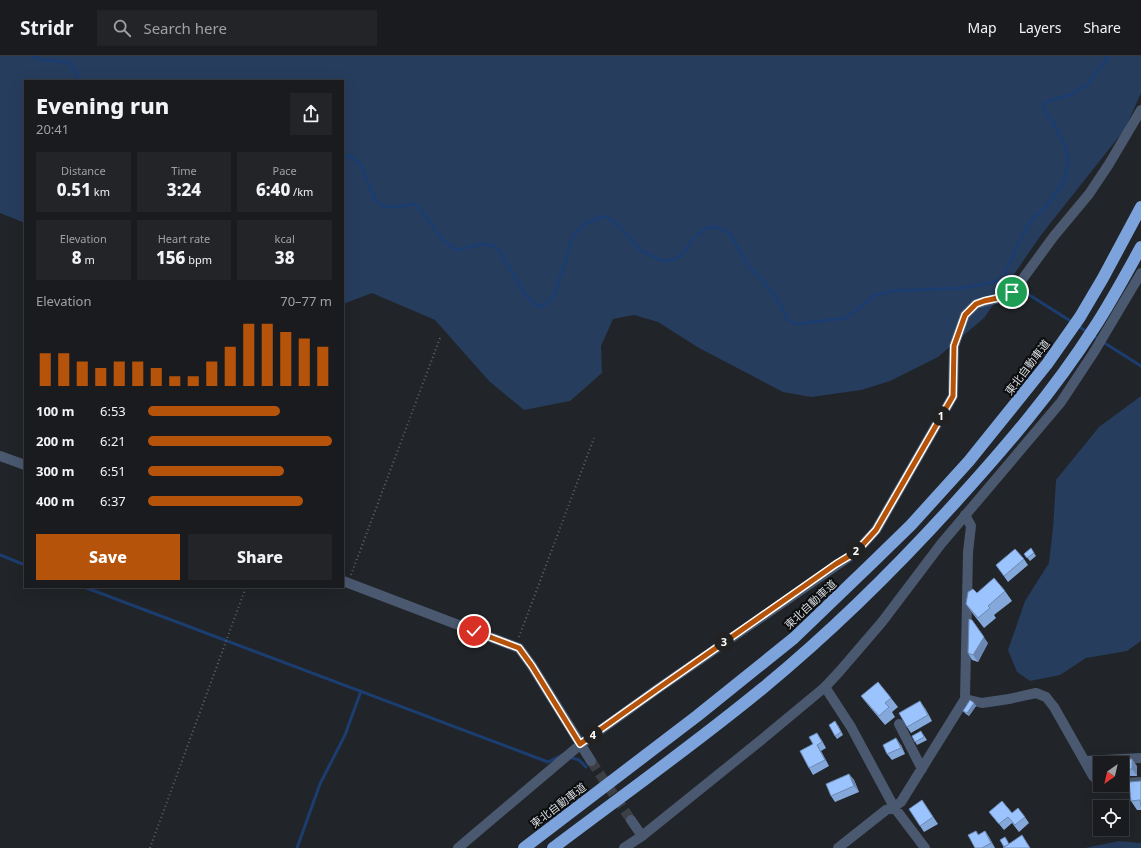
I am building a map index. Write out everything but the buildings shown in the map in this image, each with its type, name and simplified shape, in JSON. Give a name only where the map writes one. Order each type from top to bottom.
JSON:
[{"type":"highway","name":"東北自動車道","points":[[524,848],[697,716],[794,638],[911,525],[973,455],[1047,364],[1080,317],[1103,278],[1141,207]]},
{"type":"highway","points":[[553,848],[764,688],[849,612],[891,571],[982,474],[1020,429],[1062,374],[1094,328],[1141,247]]},
{"type":"street","points":[[458,848],[580,744],[836,564],[856,552],[876,530],[953,396],[954,346],[965,315],[976,304],[1007,296],[1012,292],[1054,236],[1093,188],[1141,110]]},
{"type":"street","points":[[624,848],[642,836],[825,687],[882,622],[941,544],[1061,402],[1094,352],[1141,273]]},
{"type":"street","points":[[1,459],[24,465]]},
{"type":"street","points":[[838,848],[886,810],[901,802],[965,699],[968,552],[971,526],[966,515]]},
{"type":"street","points":[[346,582],[519,648],[532,666],[591,761]]},
{"type":"street","points":[[825,687],[851,727],[894,807],[925,848]]},
{"type":"street","points":[[965,699],[982,703],[1036,693],[1046,697],[1054,707],[1093,776]]},
{"type":"street","points":[[899,724],[922,769]]},
{"type":"street","points":[[1085,761],[1141,758]]},
{"type":"street","points":[[1129,783],[1141,782]]},
{"type":"street","points":[[631,820],[642,836]]},
{"type":"path","points":[[346,582],[440,338]]},
{"type":"path","points":[[515,646],[594,438]]},
{"type":"path","points":[[150,848],[246,588]]},
{"type":"shaded area","points":[[0,56],[1141,56],[1141,93],[1125,129],[1041,235],[984,318],[938,357],[890,381],[861,390],[811,397],[783,392],[699,348],[658,322],[634,315],[613,319],[601,346],[602,373],[570,401],[524,410],[489,381],[435,320],[372,293],[344,304],[344,80],[24,80],[24,223],[0,213]]},
{"type":"shaded area","points":[[1141,396],[1141,641],[1127,651],[1086,658],[1060,675],[1030,681],[1017,672],[1008,650],[1025,601],[1049,563],[1056,480],[1099,427]]},
{"type":"shaded area","points":[[1119,841],[1141,843],[1141,848],[1085,848]]},
{"type":"waterway","points":[[33,56],[41,60],[70,62],[79,80]]},
{"type":"waterway","points":[[1004,279],[1006,271],[1026,229],[1031,221],[1055,195],[1063,183],[1066,175],[1068,166],[1065,148],[1062,139],[1043,107],[1045,102],[1070,95],[1088,84],[1109,56]]},
{"type":"waterway","points":[[344,158],[350,156],[361,165],[375,200],[383,206],[396,207],[414,204],[425,215],[442,238],[457,250],[484,245],[494,246],[498,249],[525,294],[534,304],[541,307],[549,302],[555,293],[573,236],[586,223],[603,216],[612,220],[620,227],[640,250],[662,261],[673,260],[682,255],[694,238],[706,228],[717,227],[730,234],[749,267],[762,279],[776,298],[788,320],[797,324],[846,318],[876,295],[892,291],[961,288],[986,284],[1004,279],[1072,322]]},
{"type":"waterway","points":[[1077,325],[1087,332]]},
{"type":"waterway","points":[[1092,335],[1141,366]]},
{"type":"waterway","points":[[0,555],[24,565]]},
{"type":"waterway","points":[[87,588],[548,762],[562,755]]},
{"type":"waterway","points":[[297,848],[320,784],[345,735],[361,691]]},
{"type":"waterway","points":[[569,757],[579,760],[586,767]]},
{"type":"tunnel","points":[[591,761],[631,820]]},
{"type":"route","points":[[474,631],[519,648],[532,666],[580,744],[836,564],[856,552],[876,530],[953,396],[954,346],[958,331],[965,315],[976,304],[1007,296],[1012,292]]}]
